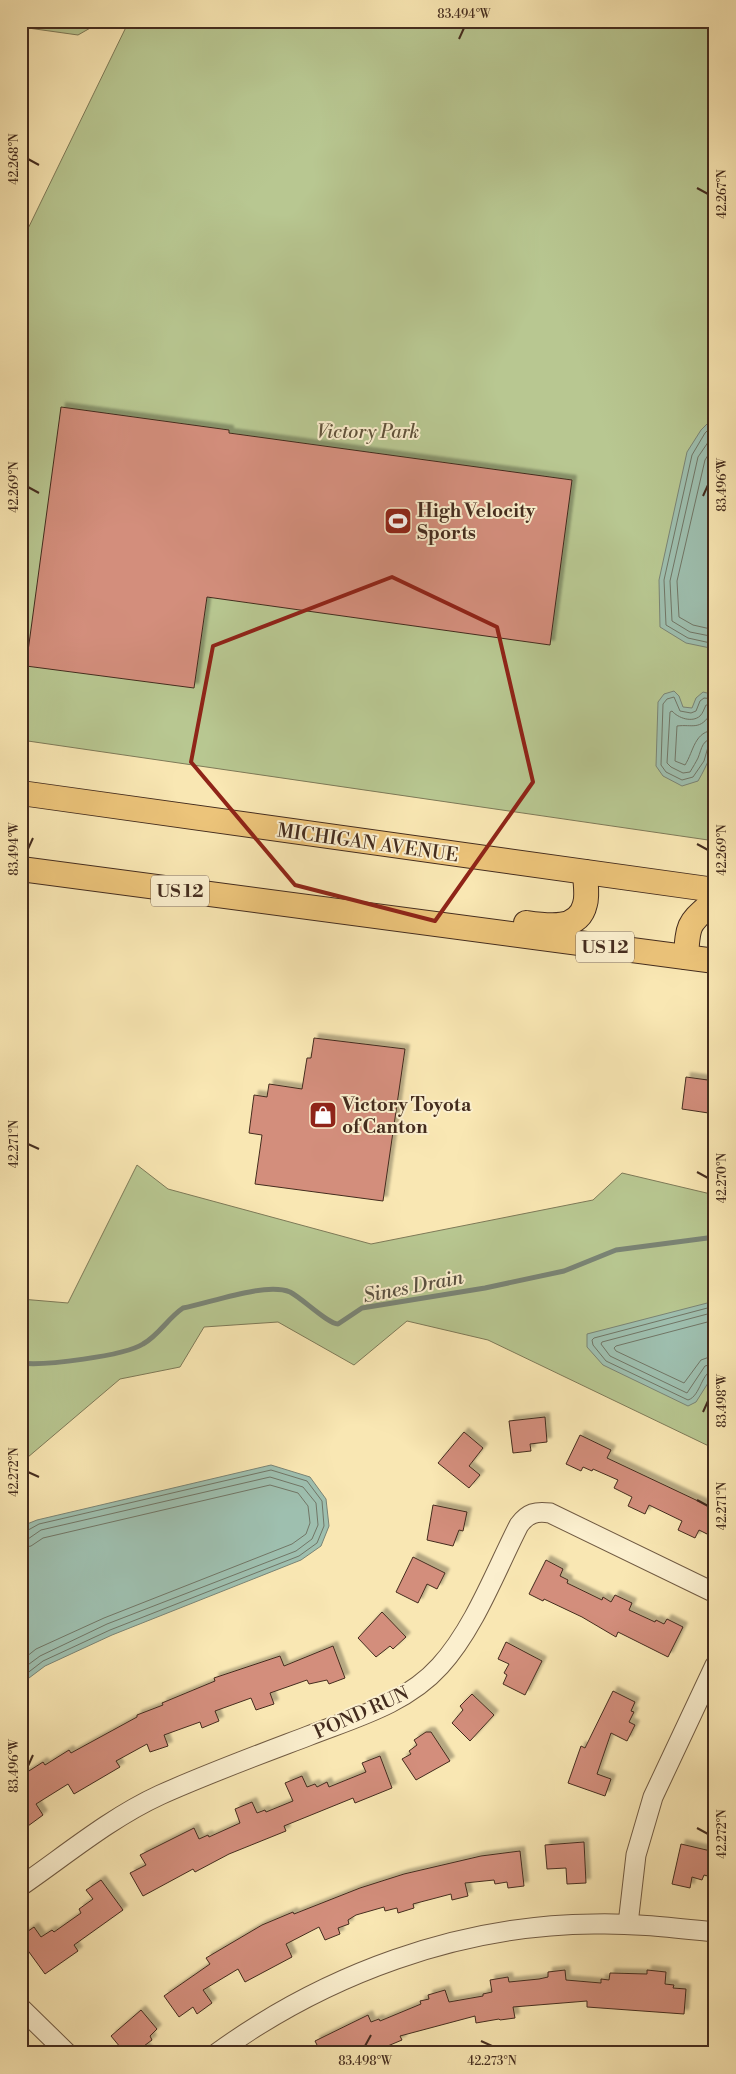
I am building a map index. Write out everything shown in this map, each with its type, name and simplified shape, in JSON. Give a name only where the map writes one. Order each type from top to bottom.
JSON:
[{"type":"main road","name":"MICHIGAN AVENUE","points":[[21,793],[715,890]]},
{"type":"main road","name":"US 12","points":[[21,869],[715,961]]},
{"type":"main road","points":[[355,914],[372,901],[539,925],[569,924],[582,912],[586,903],[585,872]]},
{"type":"main road","points":[[686,957],[688,929],[694,917],[715,900]]},
{"type":"street","name":"POND RUN","points":[[21,1886],[106,1826],[158,1796],[208,1774],[379,1708],[417,1687],[440,1667],[458,1643],[519,1524],[530,1514],[539,1512],[550,1513],[715,1593]]},
{"type":"street","points":[[628,1924],[636,1855],[653,1797],[715,1665]]},
{"type":"street","points":[[217,2053],[248,2031],[307,1996],[359,1973],[419,1952],[488,1935],[594,1924],[628,1924],[715,1932]]},
{"type":"street","points":[[21,2008],[67,2053]]},
{"type":"highlighted area","points":[[392,577],[497,627],[533,782],[435,921],[295,885],[191,762],[213,646]]},
{"type":"green space","points":[[21,21],[95,21],[92,27],[78,35],[21,27]]},
{"type":"green space","name":"Victory Park","points":[[129,21],[715,21],[715,841],[21,740],[21,243]]},
{"type":"green space","points":[[137,1165],[168,1189],[371,1244],[593,1200],[622,1173],[715,1195],[715,1449],[488,1340],[407,1321],[354,1365],[278,1322],[204,1327],[180,1367],[120,1379],[21,1463],[21,1299],[68,1303]]},
{"type":"water","points":[[715,416],[715,649],[686,643],[660,627],[659,580],[687,452],[701,430]]},
{"type":"water","points":[[674,691],[679,696],[683,707],[692,708],[696,698],[703,692],[715,695],[714,739],[709,758],[698,781],[682,786],[663,776],[656,766],[658,702],[664,694]]},
{"type":"water","points":[[715,1301],[715,1372],[696,1402],[688,1406],[603,1365],[587,1347],[587,1334]]},
{"type":"water","points":[[271,1465],[310,1477],[326,1499],[329,1526],[321,1546],[301,1560],[112,1635],[45,1666],[21,1684],[21,1532],[27,1524],[37,1520]]},
{"type":"building","points":[[61,407],[229,430],[229,433],[572,480],[550,645],[207,597],[194,688],[26,666]]},
{"type":"building","name":"Victory Toyota of Canton","points":[[314,1038],[405,1049],[383,1201],[255,1184],[262,1135],[249,1133],[254,1095],[267,1097],[269,1084],[302,1089],[307,1058],[311,1058]]},
{"type":"building","points":[[686,1077],[715,1081],[715,1114],[682,1109]]},
{"type":"building","points":[[545,1417],[547,1442],[530,1444],[531,1451],[513,1453],[509,1421]]},
{"type":"building","points":[[464,1432],[483,1448],[469,1466],[480,1475],[469,1488],[438,1463]]},
{"type":"building","points":[[580,1435],[611,1450],[607,1458],[715,1509],[715,1538],[699,1530],[695,1538],[678,1530],[682,1521],[649,1505],[645,1514],[628,1506],[632,1497],[614,1488],[618,1480],[593,1469],[592,1471],[583,1467],[581,1471],[566,1464]]},
{"type":"building","points":[[433,1505],[467,1512],[463,1531],[459,1530],[453,1546],[427,1540]]},
{"type":"building","points":[[413,1557],[445,1573],[437,1589],[427,1584],[418,1603],[396,1592]]},
{"type":"building","points":[[546,1560],[563,1569],[560,1576],[568,1580],[567,1583],[602,1600],[603,1597],[611,1602],[615,1595],[632,1603],[629,1610],[655,1622],[656,1620],[664,1624],[667,1619],[683,1627],[668,1657],[618,1632],[616,1637],[582,1617],[529,1594]]},
{"type":"building","points":[[382,1612],[406,1637],[393,1649],[390,1646],[376,1657],[358,1638]]},
{"type":"building","points":[[506,1642],[542,1661],[525,1695],[503,1684],[507,1675],[504,1673],[509,1664],[498,1659]]},
{"type":"building","points":[[333,1646],[345,1678],[329,1684],[327,1680],[309,1684],[307,1680],[270,1693],[274,1704],[256,1710],[251,1698],[215,1711],[219,1721],[202,1728],[200,1722],[164,1735],[168,1746],[150,1752],[147,1744],[116,1761],[120,1767],[74,1794],[68,1784],[36,1804],[43,1815],[28,1826],[21,1816],[21,1776],[43,1762],[45,1765],[69,1750],[71,1753],[137,1717],[137,1715],[215,1681],[214,1678],[280,1656],[284,1666]]},
{"type":"building","points":[[613,1691],[635,1702],[631,1711],[634,1712],[629,1722],[635,1725],[627,1741],[611,1733],[597,1774],[611,1779],[605,1796],[568,1783],[581,1746],[585,1748]]},
{"type":"building","points":[[472,1694],[494,1715],[470,1741],[452,1723],[463,1710],[460,1706]]},
{"type":"building","points":[[426,1732],[431,1732],[450,1761],[416,1780],[402,1759],[411,1754],[409,1751],[417,1745],[414,1740]]},
{"type":"building","points":[[380,1756],[392,1788],[355,1803],[353,1798],[284,1826],[286,1831],[229,1854],[195,1872],[193,1869],[143,1896],[130,1873],[146,1865],[140,1855],[194,1828],[199,1839],[208,1835],[209,1837],[240,1823],[235,1809],[252,1802],[257,1813],[265,1810],[266,1812],[293,1801],[285,1783],[302,1776],[307,1787],[315,1784],[317,1787],[327,1782],[329,1787],[366,1772],[362,1763]]},
{"type":"building","points":[[584,1842],[586,1883],[567,1884],[566,1868],[547,1869],[545,1845]]},
{"type":"building","points":[[681,1844],[715,1852],[715,1878],[704,1875],[702,1880],[692,1877],[690,1888],[672,1884]]},
{"type":"building","points":[[520,1851],[524,1886],[508,1888],[507,1882],[495,1884],[494,1880],[465,1883],[468,1896],[452,1900],[451,1894],[413,1904],[414,1908],[398,1913],[397,1908],[385,1911],[384,1907],[356,1915],[348,1920],[349,1924],[338,1928],[340,1934],[325,1940],[319,1927],[286,1944],[292,1957],[245,1982],[238,1969],[203,1990],[212,2003],[197,2014],[193,2007],[179,2017],[164,1996],[210,1964],[206,1958],[262,1925],[293,1912],[294,1914],[360,1888],[404,1874],[481,1856]]},
{"type":"building","points":[[101,1880],[123,1910],[74,1945],[78,1951],[45,1974],[21,1941],[21,1936],[34,1927],[41,1937],[52,1930],[54,1932],[81,1913],[79,1909],[93,1899],[86,1890]]},
{"type":"building","points":[[565,1970],[566,1980],[601,1983],[601,1979],[609,1980],[610,1973],[647,1974],[647,1970],[666,1972],[665,1984],[674,1985],[673,1988],[686,1989],[684,2014],[587,2007],[587,2001],[513,2007],[515,2018],[476,2023],[475,2016],[400,2036],[402,2040],[371,2053],[321,2053],[315,2041],[368,2015],[371,2022],[379,2019],[380,2021],[421,2004],[420,2001],[429,1999],[428,1995],[445,1990],[449,2002],[483,1996],[483,1994],[492,1992],[490,1980],[508,1977],[509,1982],[539,1979],[548,1977],[548,1972]]},
{"type":"building","points":[[141,2010],[157,2029],[150,2036],[152,2040],[144,2046],[150,2053],[125,2053],[111,2036]]},
{"type":"waterway","name":"Sines Drain","points":[[21,1363],[32,1364],[84,1359],[133,1348],[149,1340],[183,1308],[252,1291],[279,1290],[290,1292],[328,1320],[338,1324],[362,1308],[485,1288],[564,1271],[616,1250],[715,1237]]},
{"type":"place","name":"High Velocity Sports","points":[[398,521]]},
{"type":"place","name":"Victory Toyota of Canton","points":[[323,1115]]}]
